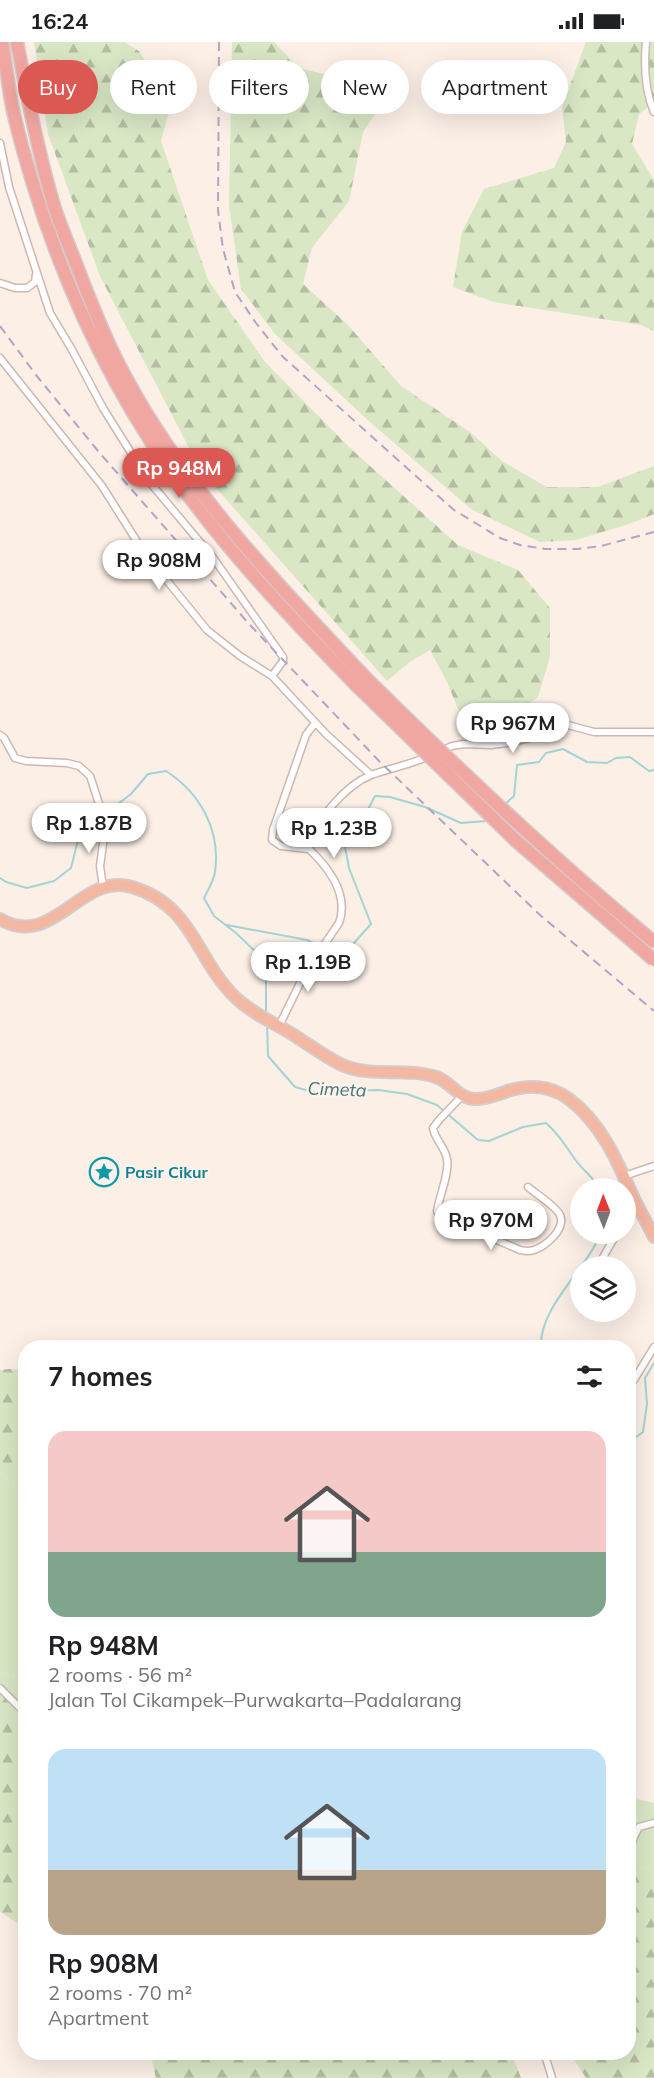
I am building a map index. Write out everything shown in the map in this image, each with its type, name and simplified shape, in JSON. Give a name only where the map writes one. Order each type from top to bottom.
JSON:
[{"type":"highway","points":[[3,42],[11,102],[43,216],[76,301],[98,352],[123,398],[192,501],[245,566],[307,635],[654,942]]},
{"type":"highway","points":[[17,42],[38,144],[55,208],[107,338],[130,385],[158,430],[230,528],[361,682],[515,840],[654,960]]},
{"type":"highway","points":[[0,919],[18,927],[39,924],[63,912],[85,896],[103,887],[117,885],[129,886],[158,897],[181,917],[234,996],[251,1010],[342,1065],[381,1072],[421,1073],[438,1077],[448,1083],[458,1100],[484,1099],[515,1088],[531,1087],[554,1090],[587,1114],[608,1143],[624,1176]]},
{"type":"highway","points":[[636,1203],[654,1237]]},
{"type":"street","points":[[646,42],[646,73],[649,97],[654,112]]},
{"type":"street","points":[[0,143],[9,187],[50,313],[103,408],[148,480],[214,559],[283,657],[283,661],[272,676]]},
{"type":"street","points":[[0,182],[9,187]]},
{"type":"street","points":[[0,283],[15,288],[27,288],[34,282],[36,271]]},
{"type":"street","points":[[0,358],[88,469],[144,551],[207,630],[240,656],[272,676],[315,723],[371,776]]},
{"type":"street","points":[[275,1024],[339,922],[342,904],[334,880],[309,849],[278,845],[272,840],[273,830],[306,735],[315,723]]},
{"type":"street","points":[[309,849],[315,829],[326,813],[349,790],[371,776],[402,767],[452,746],[464,744],[492,746],[538,736],[564,724],[594,732],[654,732]]},
{"type":"street","points":[[0,735],[15,758],[26,761],[67,763],[79,766],[90,776],[104,819],[100,866],[103,887]]},
{"type":"street","points":[[458,1100],[433,1128],[434,1135],[447,1161],[437,1211],[443,1218],[520,1250],[531,1251],[540,1248],[558,1231],[561,1220],[557,1210],[528,1187]]},
{"type":"street","points":[[624,1176],[654,1166]]},
{"type":"street","points":[[636,1377],[654,1347]]},
{"type":"street","points":[[0,1688],[18,1706]]},
{"type":"street","points":[[636,1832],[639,1827],[654,1823]]},
{"type":"street","points":[[546,2060],[552,2078]]},
{"type":"green space","points":[[34,42],[124,42],[139,51],[145,60],[110,60],[110,114],[168,114],[161,141],[208,280],[265,362],[350,448],[458,545],[518,570],[550,608],[550,657],[538,697],[516,714],[481,719],[461,716],[430,650],[411,661],[387,681],[201,471],[100,276],[48,134],[45,114],[98,114],[98,60],[37,60]]},
{"type":"green space","points":[[232,42],[274,42],[291,60],[232,60]]},
{"type":"green space","points":[[586,42],[654,42],[654,103],[639,114],[632,144],[654,180],[654,331],[641,325],[494,302],[453,287],[462,232],[484,189],[554,168],[566,142],[563,114],[568,114],[568,91]]},
{"type":"green space","points":[[309,70],[321,73],[321,114],[375,114],[363,132],[349,201],[312,248],[303,284],[347,324],[401,386],[470,432],[503,462],[547,487],[598,487],[654,466],[654,514],[576,540],[540,542],[471,509],[371,423],[275,334],[241,289],[229,205],[231,114],[309,114]]},
{"type":"green space","points":[[0,1370],[18,1370],[18,1493],[0,1473]]},
{"type":"green space","points":[[0,1473],[18,1493],[18,1679],[0,1672]]},
{"type":"green space","points":[[0,1672],[18,1679],[18,1924],[0,1912]]},
{"type":"green space","points":[[636,1799],[654,1803],[654,1873],[636,1864]]},
{"type":"green space","points":[[636,1864],[654,1873],[654,2078],[586,2078],[574,2060],[636,2060]]},
{"type":"green space","points":[[152,2060],[514,2060],[521,2078],[156,2078]]},
{"type":"waterway","points":[[504,805],[514,796],[517,765],[539,762],[546,753],[563,749],[587,762],[607,763],[616,758],[630,757],[649,771],[654,770]]},
{"type":"waterway","name":"Cimeta","points":[[0,878],[27,888],[54,881],[71,868],[78,840],[94,822],[131,794],[148,774],[166,771],[189,790],[206,814],[215,842],[216,857],[215,872],[204,898],[214,916],[258,954],[266,975],[266,1014]]},
{"type":"waterway","points":[[335,953],[346,952],[371,924],[349,868],[343,836],[351,816],[365,815],[375,796],[390,797],[425,807],[461,823],[489,819]]},
{"type":"waterway","points":[[227,925],[307,940],[317,945]]},
{"type":"waterway","name":"Cimeta","points":[[267,1023],[268,1056],[295,1087],[313,1092],[378,1090],[407,1094],[437,1105],[478,1140],[489,1141],[523,1127],[546,1123],[591,1178]]},
{"type":"waterway","name":"Cimeta","points":[[541,1340],[542,1332],[555,1303],[596,1244]]},
{"type":"waterway","name":"Cimeta","points":[[636,1437],[643,1432],[647,1404],[645,1378],[654,1363]]},
{"type":"railway","points":[[219,42],[218,210],[223,249],[235,292],[283,357],[454,510],[500,538],[520,545],[545,549],[578,549],[601,546],[654,532]]},
{"type":"railway","points":[[0,326],[36,375],[98,451],[250,625],[379,761],[540,915],[654,1011]]},
{"type":"place","name":"Pasir Cikur","points":[[104,1172]]}]
